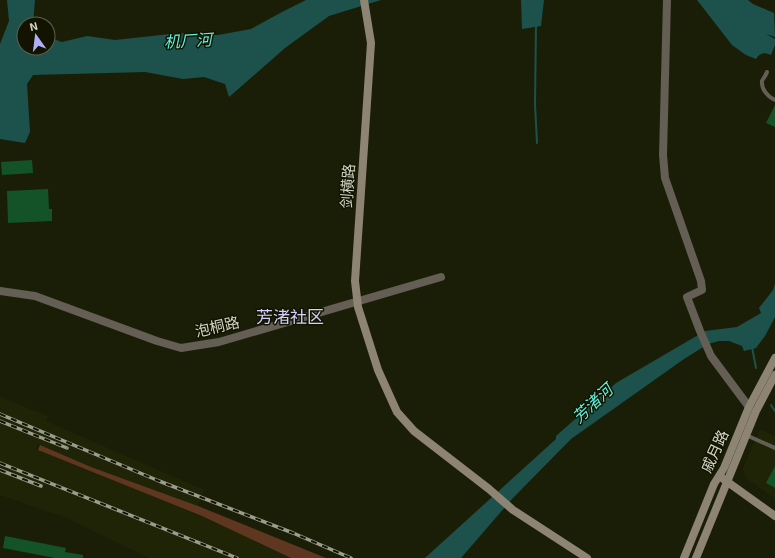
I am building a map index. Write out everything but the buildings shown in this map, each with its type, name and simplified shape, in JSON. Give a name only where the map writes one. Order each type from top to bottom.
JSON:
[{"type":"street","points":[[667,0],[663,155],[665,178],[702,281],[702,290],[687,297],[711,356],[749,407]]},
{"type":"street","name":"剑横路","points":[[365,4],[371,43],[355,281],[358,307],[378,370],[397,412],[414,431],[489,489],[512,510],[587,558]]},
{"type":"street","name":"泡桐路","points":[[0,291],[35,296],[157,341],[181,348],[219,342],[441,277]]},
{"type":"street","name":"戚月路","points":[[684,558],[718,475],[724,468],[749,407],[775,358]]},
{"type":"street","name":"戚月路","points":[[696,558],[756,411],[775,375]]},
{"type":"street","points":[[718,475],[775,516]]},
{"type":"lane","points":[[767,72],[762,81],[765,91],[770,98],[775,100]]},
{"type":"lane","points":[[746,435],[775,448]]},
{"type":"shaded area","points":[[0,397],[48,416],[46,421],[204,490],[198,506],[91,467],[38,444],[36,449],[202,516],[291,558],[149,558],[67,518],[0,495]]},
{"type":"shaded area","points":[[760,429],[775,436],[775,499],[746,478],[743,468]]},
{"type":"shaded area","points":[[40,445],[91,467],[198,506],[326,558],[291,558],[202,516],[38,450]]},
{"type":"water","name":"机厂河","points":[[7,0],[35,0],[34,16],[16,16],[16,56],[56,56],[56,40],[62,42],[87,36],[115,40],[179,33],[218,35],[251,29],[306,0],[381,0],[329,16],[285,48],[229,97],[225,84],[204,77],[183,79],[145,72],[33,75],[27,84],[30,132],[25,143],[0,139],[0,44],[9,21]]},
{"type":"water","points":[[521,0],[544,0],[541,26],[522,29]]},
{"type":"water","points":[[697,0],[748,0],[753,4],[774,13],[775,37],[766,34],[775,39],[775,45],[771,55],[762,54],[756,59],[746,55],[732,45]]},
{"type":"water","points":[[775,284],[775,317],[765,336],[756,348],[744,351],[742,346],[729,341],[719,341],[708,344],[684,359],[571,439],[512,499],[461,558],[425,558],[556,439],[556,436],[616,383],[705,331],[737,327],[761,313],[759,308],[773,290]]},
{"type":"waterway","points":[[536,25],[535,104],[537,143]]},
{"type":"waterway","points":[[752,347],[756,368]]},
{"type":"waterway","points":[[771,405],[775,411]]},
{"type":"railway","points":[[0,414],[159,481],[293,533],[351,558]]},
{"type":"railway","points":[[0,421],[67,448]]},
{"type":"railway","points":[[0,463],[237,558]]},
{"type":"railway","points":[[0,470],[41,486]]},
{"type":"district","name":"芳渚社区","points":[[290,316]]},
{"type":"water label","name":"芳渚河","points":[[592,403]]}]
